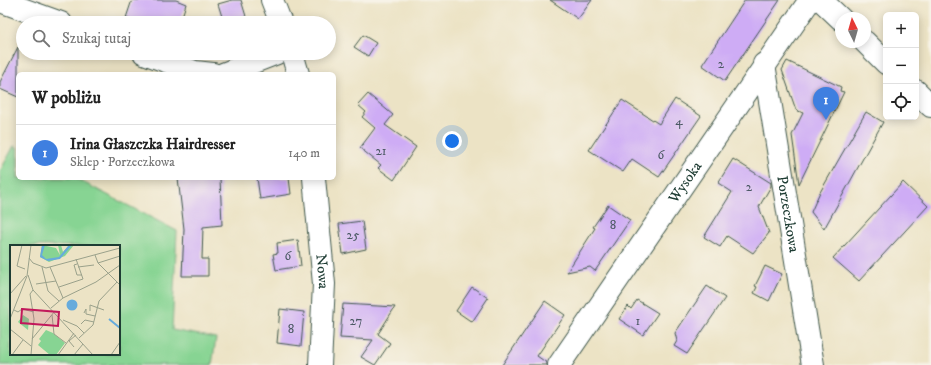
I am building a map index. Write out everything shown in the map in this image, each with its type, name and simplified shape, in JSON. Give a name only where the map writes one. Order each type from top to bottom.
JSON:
[{"type":"street","points":[[272,0],[278,16]]},
{"type":"street","name":"Wysoka","points":[[559,365],[764,64],[810,0]]},
{"type":"street","points":[[821,0],[835,14]]},
{"type":"street","points":[[0,1],[42,16]]},
{"type":"street","points":[[870,48],[883,60]]},
{"type":"street","points":[[163,60],[195,72]]},
{"type":"street","points":[[228,72],[259,60]]},
{"type":"street","points":[[294,60],[297,72]]},
{"type":"street","name":"Porzeczkowa","points":[[764,64],[813,365]]},
{"type":"street","points":[[919,95],[931,106]]},
{"type":"street","name":"Nowa","points":[[314,180],[324,284],[320,365]]},
{"type":"green space","points":[[14,146],[16,147],[16,180],[79,180],[177,231],[172,330],[216,338],[212,365],[0,365],[0,171]]},
{"type":"building","points":[[132,0],[176,0],[186,4],[182,16],[127,16]]},
{"type":"building","points":[[232,0],[241,0],[246,16],[222,16],[218,4]]},
{"type":"building","points":[[550,0],[592,0],[578,19]]},
{"type":"building","points":[[745,0],[780,0],[725,81],[702,65]]},
{"type":"building","points":[[363,35],[376,43],[368,56],[354,47]]},
{"type":"building","points":[[16,51],[18,72],[16,72],[16,96],[0,89],[0,82]]},
{"type":"building","points":[[787,61],[841,87],[840,91],[844,92],[799,184],[792,135],[803,113],[796,110],[782,70]]},
{"type":"building","points":[[368,94],[393,115],[385,125],[416,147],[394,180],[378,168],[381,165],[360,148],[375,128],[362,117],[366,112],[358,105]]},
{"type":"building","points":[[675,99],[701,116],[659,177],[632,159],[623,172],[589,150],[622,100],[659,124]]},
{"type":"building","points":[[866,112],[883,122],[824,229],[811,212],[819,194]]},
{"type":"building","points":[[733,159],[771,183],[771,186],[759,207],[769,233],[753,253],[727,236],[720,247],[704,237],[732,192],[718,183]]},
{"type":"building","points":[[178,180],[220,180],[222,225],[203,227],[202,259],[208,259],[208,276],[182,276],[184,229]]},
{"type":"building","points":[[257,180],[289,180],[291,194],[260,199]]},
{"type":"building","points":[[903,182],[928,206],[859,281],[833,258]]},
{"type":"building","points":[[608,205],[630,220],[595,271],[590,267],[567,272],[595,228],[593,227]]},
{"type":"building","points":[[362,221],[366,249],[343,254],[339,224]]},
{"type":"building","points":[[298,240],[301,266],[276,270],[273,254],[278,253],[277,243]]},
{"type":"building","points":[[765,266],[782,274],[769,301],[754,293],[757,287],[755,286]]},
{"type":"building","points":[[707,286],[725,298],[687,354],[674,346],[677,341],[675,333]]},
{"type":"building","points":[[472,287],[488,298],[472,322],[456,311]]},
{"type":"building","points":[[637,300],[658,313],[643,335],[619,319],[628,306],[631,309]]},
{"type":"building","points":[[545,301],[565,315],[537,356],[547,363],[547,365],[502,365]]},
{"type":"building","points":[[343,304],[395,307],[378,334],[390,343],[375,365],[361,357],[373,340],[340,338]]},
{"type":"building","points":[[280,309],[304,312],[301,346],[277,343]]},
{"type":"place","name":"Irina Głaszczka Hairdresser","points":[[826,120]]}]
